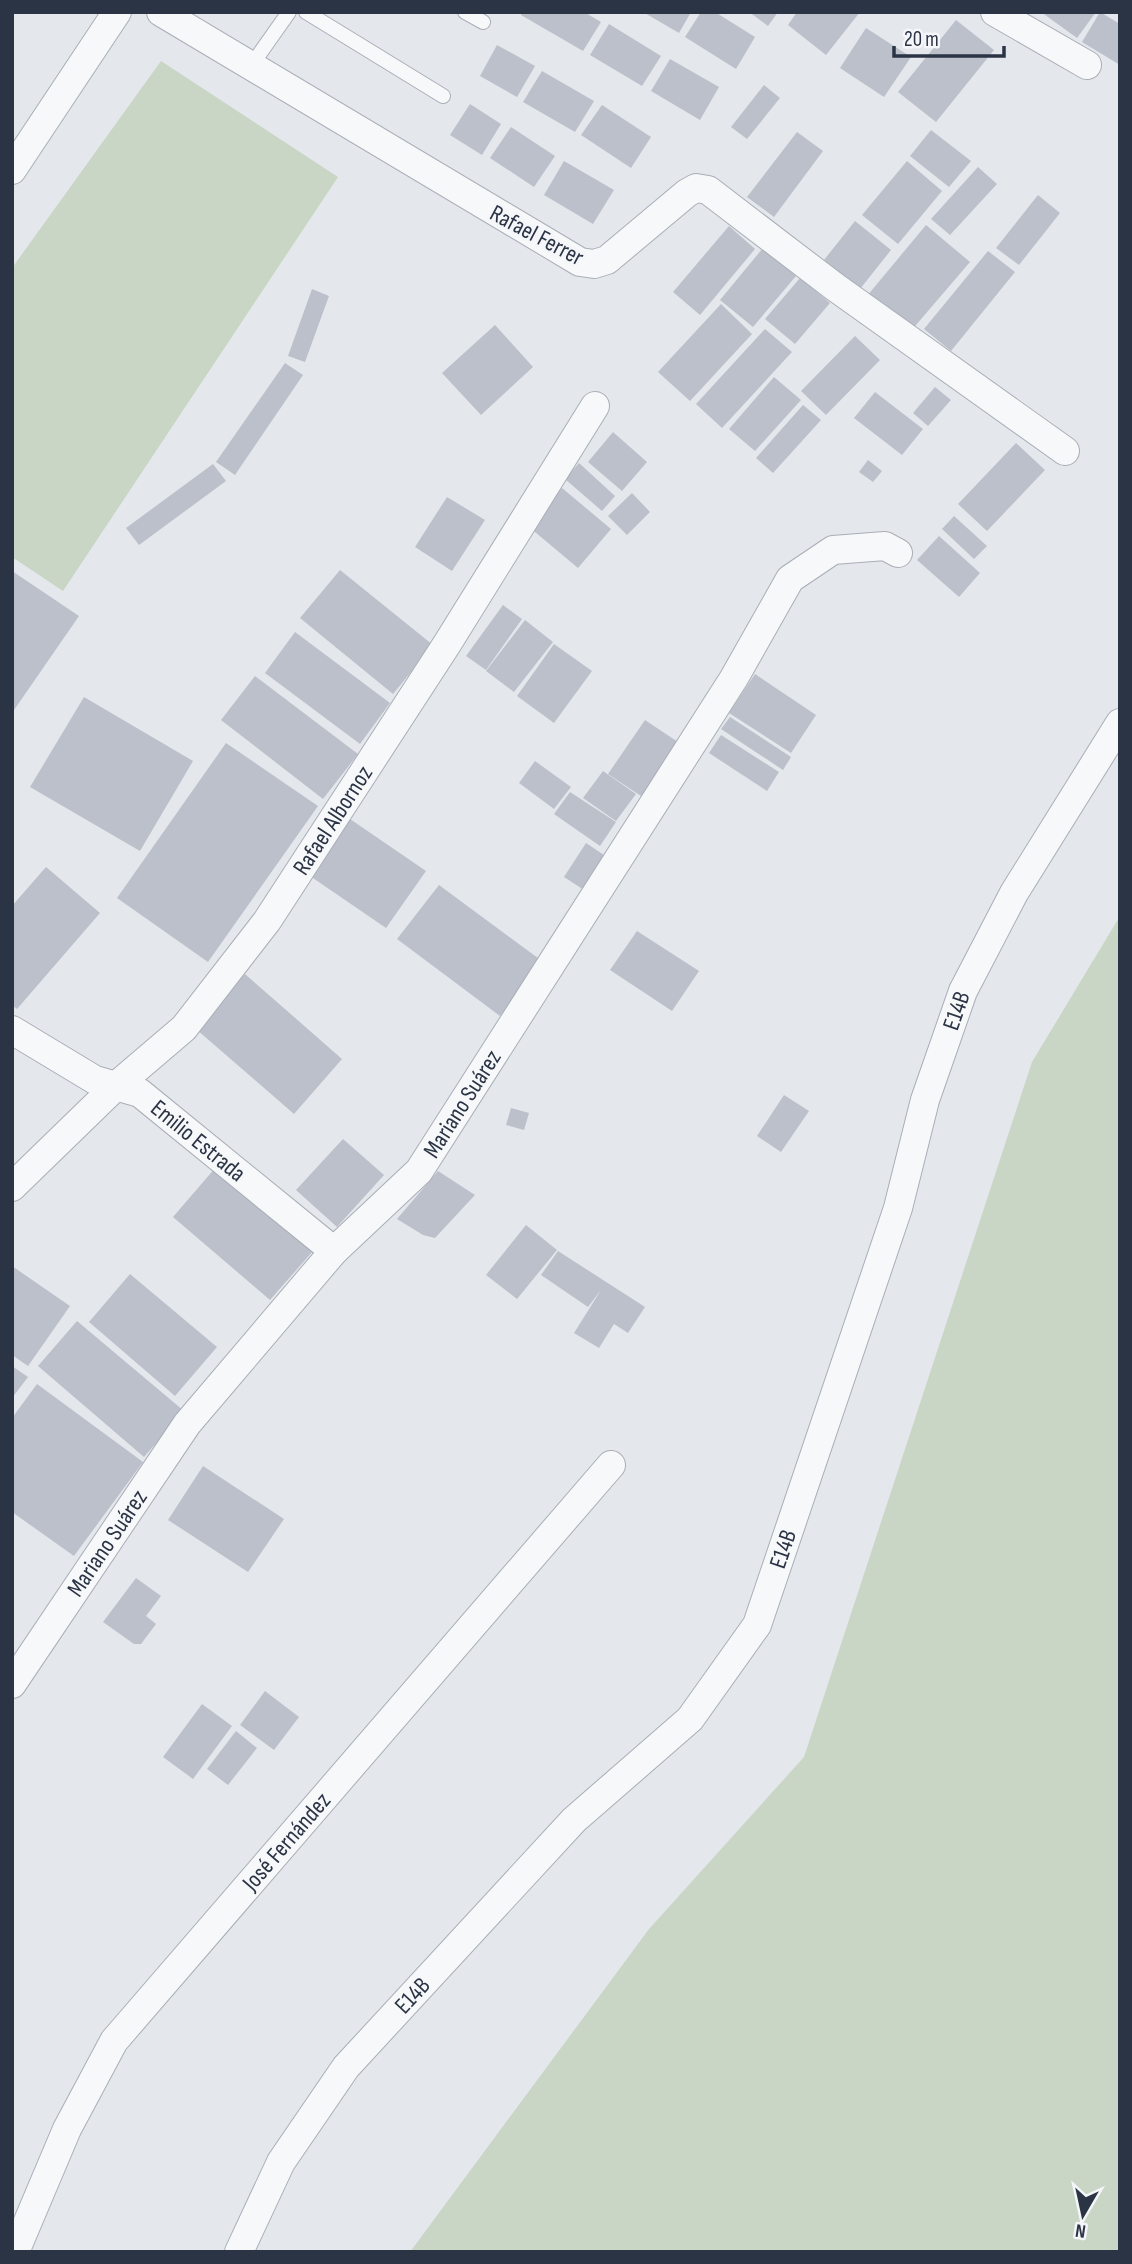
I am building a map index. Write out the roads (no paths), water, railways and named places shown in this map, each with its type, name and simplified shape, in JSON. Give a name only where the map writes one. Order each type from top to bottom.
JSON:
[{"type":"street","points":[[12,170],[117,12]]},
{"type":"street","name":"Rafael Ferrer","points":[[161,12],[580,262],[594,264],[607,260],[687,192],[696,188],[708,190],[835,287],[1065,451]]},
{"type":"street","points":[[995,12],[1087,65]]},
{"type":"street","name":"Rafael Albornoz","points":[[12,1186],[116,1086],[184,1028],[267,921],[447,644],[595,405]]},
{"type":"street","name":"Mariano Suárez","points":[[12,1684],[187,1424],[334,1251],[419,1171],[734,678],[790,579],[833,550],[885,546],[898,553]]},
{"type":"street","name":"E14B","points":[[239,2252],[281,2162],[346,2067],[574,1820],[690,1719],[757,1625],[898,1208],[925,1100],[964,991],[1014,893],[1120,723]]},
{"type":"street","name":"Emilio Estrada","points":[[12,1030],[95,1080],[140,1093],[334,1251]]},
{"type":"street","name":"José Fernández","points":[[15,2252],[67,2129],[114,2041],[611,1465]]},
{"type":"lane","points":[[251,66],[289,12]]},
{"type":"lane","points":[[306,12],[443,96]]},
{"type":"lane","points":[[465,12],[483,22]]}]
